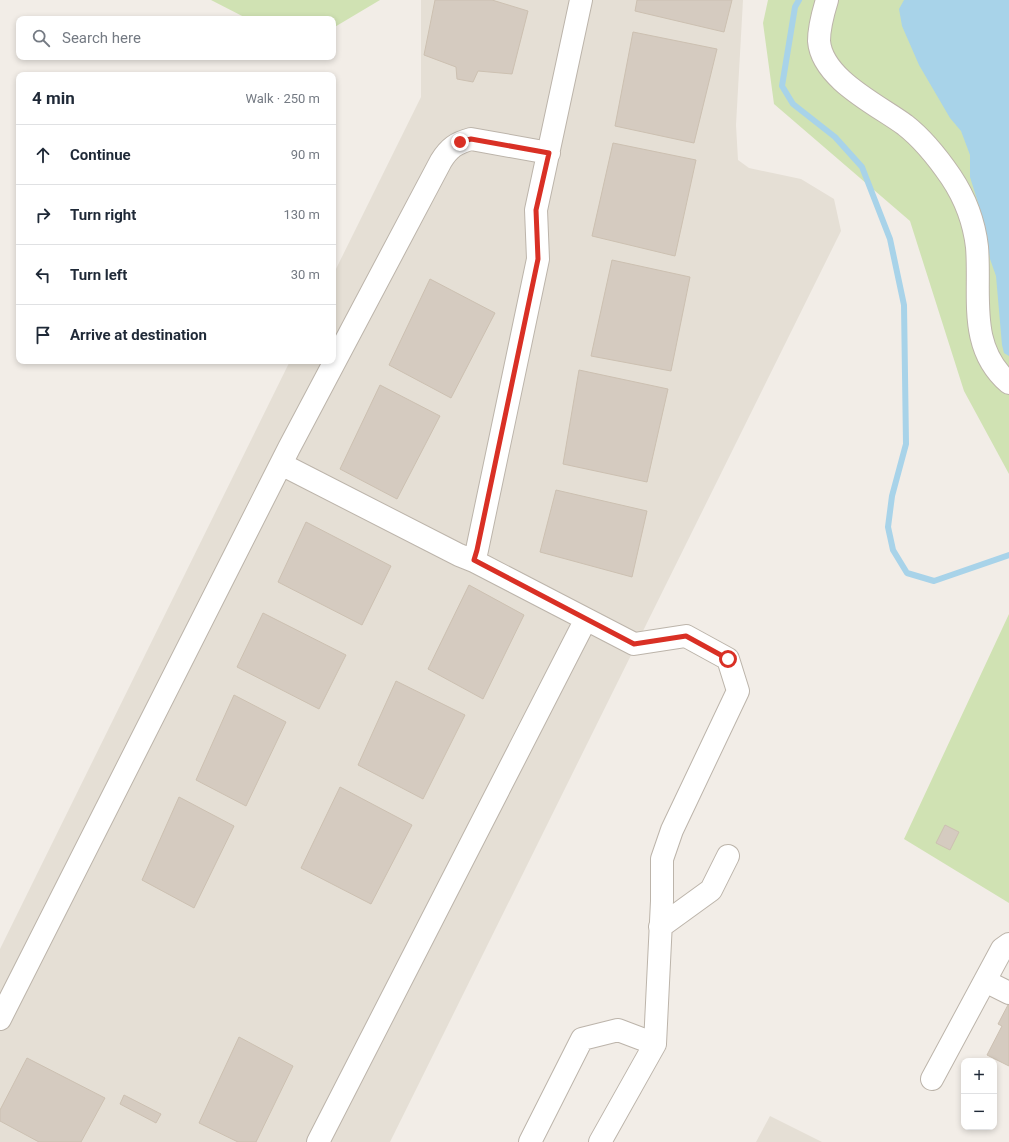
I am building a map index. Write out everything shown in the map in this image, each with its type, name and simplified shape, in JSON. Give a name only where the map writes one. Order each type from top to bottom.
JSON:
[{"type":"lane","points":[[474,560],[538,259],[536,210],[580,0]]},
{"type":"lane","points":[[828,0],[820,31],[819,42],[822,55],[830,68],[856,93],[916,134],[935,156],[965,199],[973,225],[977,247],[978,313],[985,352],[992,365],[1009,383]]},
{"type":"lane","points":[[336,360],[448,150],[460,142],[471,139],[549,153]]},
{"type":"lane","points":[[0,1019],[281,464],[334,364]]},
{"type":"lane","points":[[281,464],[459,555],[474,560],[634,644],[686,636],[728,659],[738,691],[672,830],[662,859],[662,901],[655,1044],[600,1142]]},
{"type":"lane","points":[[318,1142],[586,619]]},
{"type":"lane","points":[[660,927],[711,890],[728,856]]},
{"type":"lane","points":[[932,1079],[1002,949],[1009,944]]},
{"type":"lane","points":[[985,980],[1009,993]]},
{"type":"lane","points":[[530,1142],[582,1039],[618,1030],[655,1044]]},
{"type":"shaded area","points":[[421,0],[743,0],[736,125],[738,160],[749,168],[801,179],[834,199],[841,231],[390,1142],[0,1142],[0,949],[289,364],[336,364],[336,269],[421,97]]},
{"type":"shaded area","points":[[770,1116],[822,1142],[756,1142]]},
{"type":"green space","points":[[211,0],[380,0],[336,26],[336,16],[242,16]]},
{"type":"green space","points":[[768,0],[1009,0],[1009,474],[964,391],[910,221],[774,104],[763,23]]},
{"type":"green space","points":[[1009,614],[1009,903],[904,839]]},
{"type":"water","points":[[904,0],[1009,0],[1009,356],[1004,353],[1002,345],[996,276],[990,259],[984,222],[970,177],[970,155],[961,131],[950,118],[919,65],[902,26],[899,9]]},
{"type":"building","points":[[435,0],[492,0],[528,11],[512,74],[478,71],[473,82],[457,79],[456,67],[424,55]]},
{"type":"building","points":[[637,0],[732,0],[724,32],[635,11]]},
{"type":"building","points":[[633,32],[717,49],[694,143],[615,126]]},
{"type":"building","points":[[613,143],[696,160],[675,256],[592,236]]},
{"type":"building","points":[[612,260],[690,277],[671,371],[591,356]]},
{"type":"building","points":[[430,279],[495,313],[451,398],[389,365]]},
{"type":"building","points":[[579,370],[668,389],[647,482],[563,464]]},
{"type":"building","points":[[380,385],[440,416],[397,499],[340,469]]},
{"type":"building","points":[[556,490],[647,511],[632,577],[540,552]]},
{"type":"building","points":[[306,522],[391,566],[362,625],[278,582]]},
{"type":"building","points":[[469,585],[524,615],[483,699],[428,669]]},
{"type":"building","points":[[263,613],[346,655],[319,709],[237,667]]},
{"type":"building","points":[[396,681],[465,715],[423,799],[358,765]]},
{"type":"building","points":[[234,695],[286,722],[246,806],[196,780]]},
{"type":"building","points":[[340,787],[412,825],[371,904],[301,868]]},
{"type":"building","points":[[179,797],[234,826],[194,908],[142,880]]},
{"type":"building","points":[[945,825],[959,832],[950,850],[936,843]]},
{"type":"building","points":[[1009,1003],[1009,1066],[997,1060],[997,1058],[987,1055],[1002,1026],[998,1024]]},
{"type":"building","points":[[239,1037],[293,1066],[256,1142],[238,1142],[199,1123]]},
{"type":"building","points":[[27,1058],[105,1098],[81,1142],[39,1142],[0,1121],[0,1110]]},
{"type":"building","points":[[124,1095],[161,1114],[156,1123],[120,1104]]},
{"type":"waterway","points":[[799,0],[795,7],[782,86],[793,104],[835,137],[862,167],[890,239],[904,305],[906,444],[892,496],[888,527],[893,550],[907,573],[934,581],[1009,555]]},
{"type":"route","points":[[460,142],[471,139],[549,153],[536,210],[538,259],[474,560],[634,644],[686,636],[728,659]]}]
